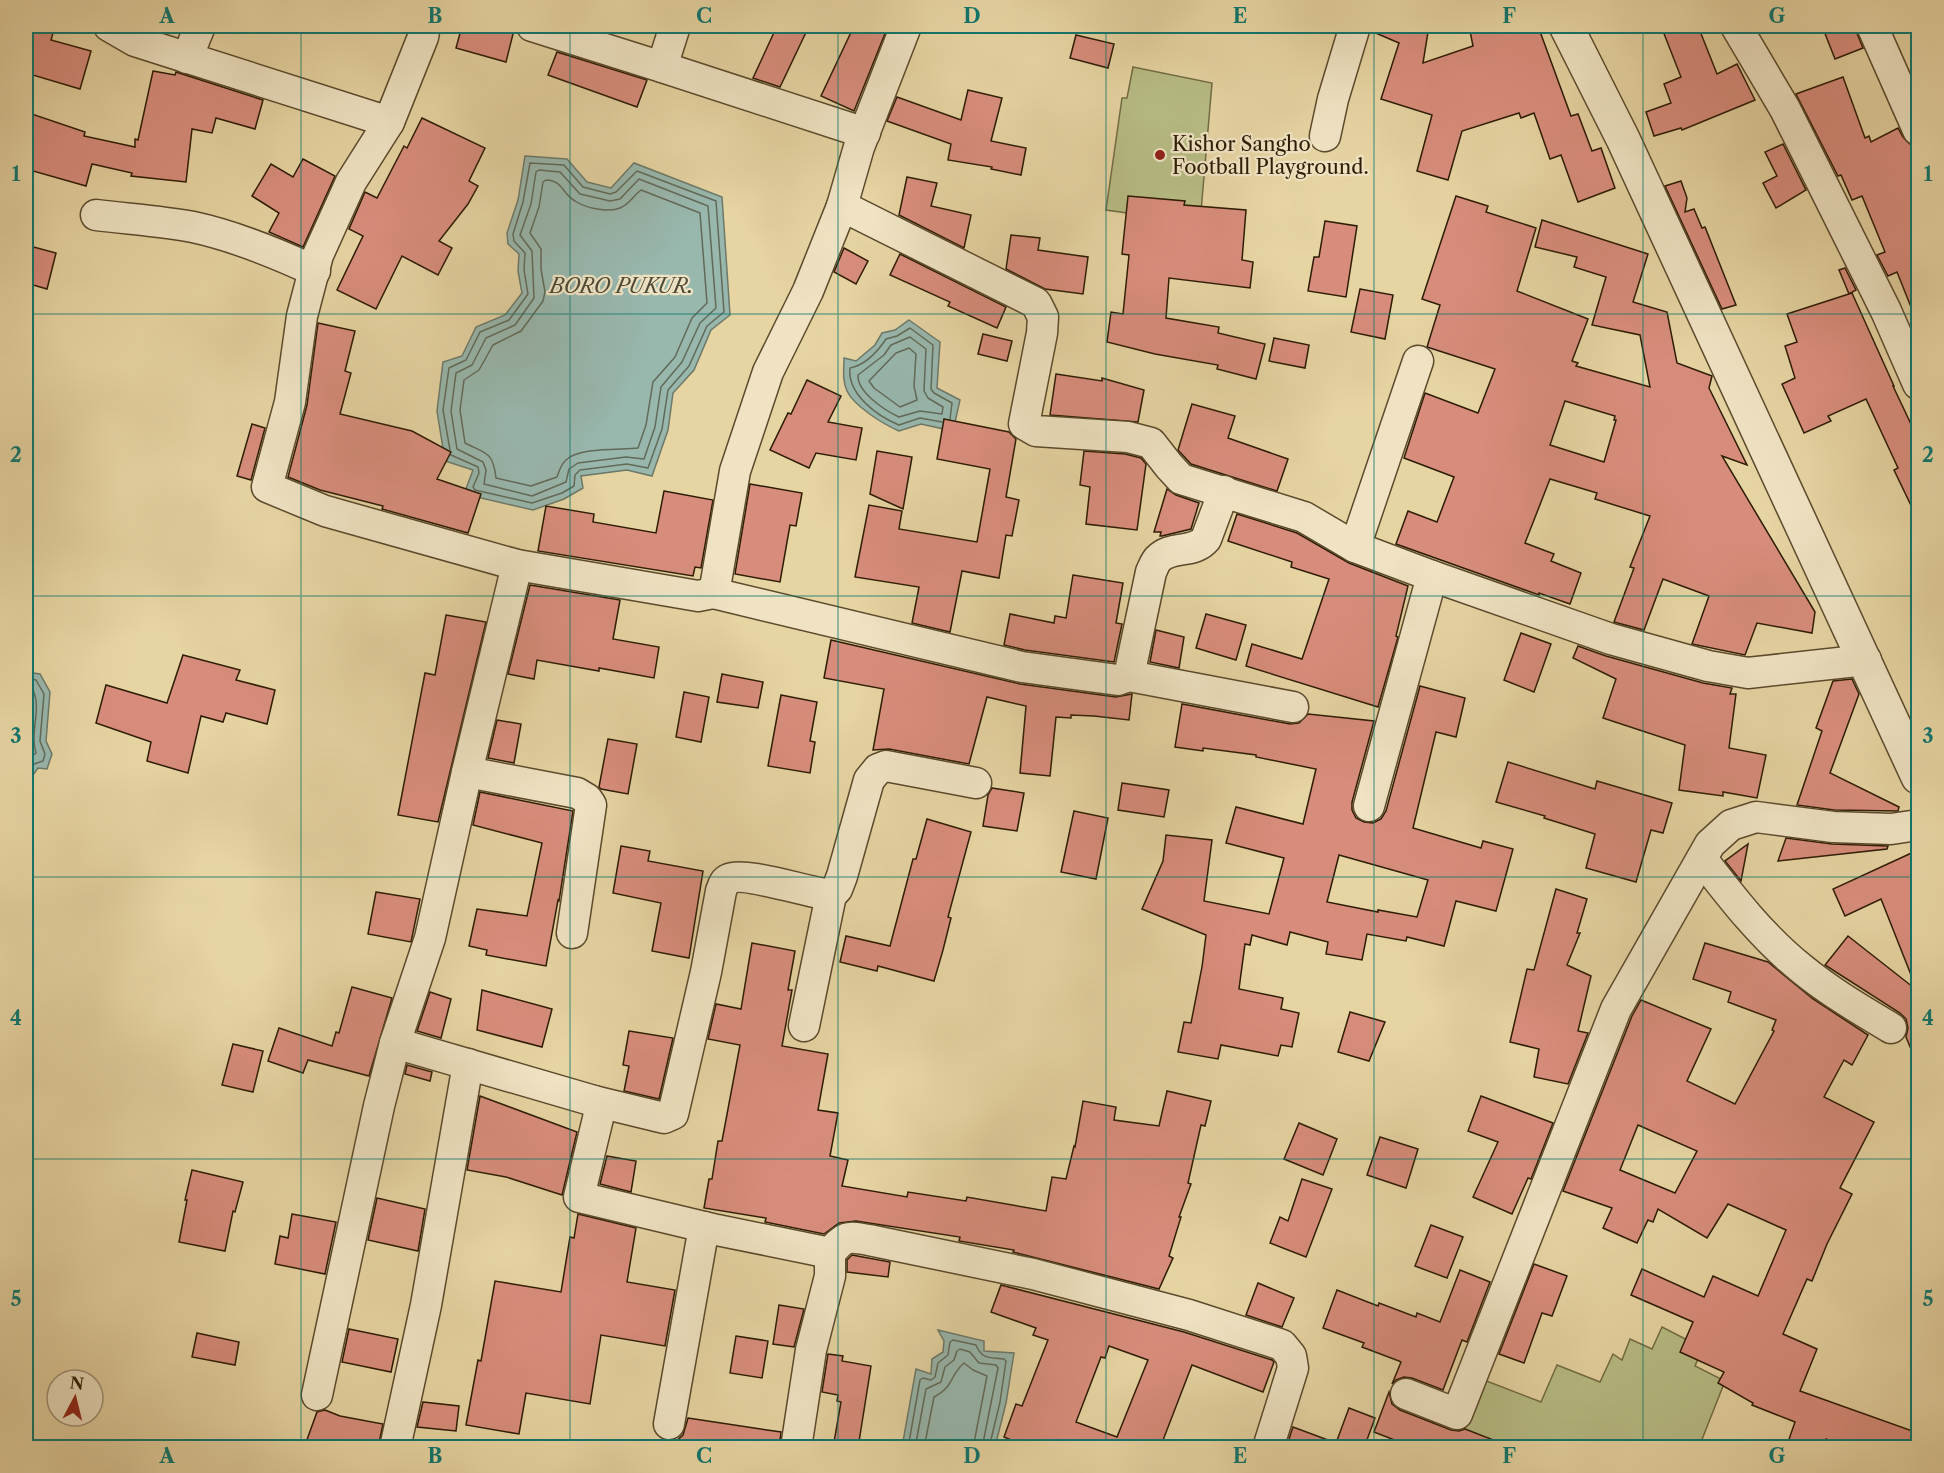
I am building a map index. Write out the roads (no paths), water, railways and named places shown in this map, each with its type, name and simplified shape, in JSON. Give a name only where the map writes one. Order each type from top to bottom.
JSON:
[{"type":"street","points":[[109,26],[135,41],[388,122]]},
{"type":"street","points":[[188,58],[200,26]]},
{"type":"street","points":[[425,26],[423,37],[388,122],[351,182],[318,255],[302,316],[290,402],[267,487],[325,511],[517,565],[698,596],[713,593],[1022,667],[1118,680],[1129,676],[1293,707]]},
{"type":"street","points":[[532,26],[865,133]]},
{"type":"street","points":[[662,67],[675,26]]},
{"type":"street","points":[[713,593],[735,471],[753,416],[768,372],[808,291],[842,206],[865,133],[906,26]]},
{"type":"street","points":[[1325,136],[1333,99],[1355,26]]},
{"type":"street","points":[[1566,26],[1623,139],[1866,660],[1918,777]]},
{"type":"street","points":[[1736,26],[1785,110],[1886,311],[1918,384]]},
{"type":"street","points":[[1872,26],[1918,130]]},
{"type":"street","points":[[842,206],[1036,303],[1043,317],[1042,333],[1024,424],[1036,431],[1128,437],[1151,443],[1181,479],[1304,517],[1355,547],[1432,576],[1611,639],[1708,666],[1748,672],[1866,660]]},
{"type":"street","points":[[96,215],[193,227],[252,245],[315,271]]},
{"type":"street","points":[[1355,547],[1418,361]]},
{"type":"street","points":[[1129,676],[1151,572],[1158,559],[1168,553],[1201,545],[1206,539],[1224,492]]},
{"type":"street","points":[[317,1395],[395,1043],[430,938],[517,565]]},
{"type":"street","points":[[1369,806],[1432,576]]},
{"type":"street","points":[[804,1026],[831,895],[837,889],[842,876],[869,780],[878,768],[886,766],[976,783]]},
{"type":"street","points":[[467,772],[577,793],[587,799],[591,805],[572,933]]},
{"type":"street","points":[[1406,1394],[1457,1414],[1616,1009],[1710,844],[1731,825],[1756,817],[1833,826],[1891,829],[1918,825]]},
{"type":"street","points":[[1702,859],[1761,932],[1801,969],[1846,1001],[1891,1028]]},
{"type":"street","points":[[395,1043],[594,1101],[664,1118],[673,1114],[724,883],[730,878],[745,877],[831,895]]},
{"type":"street","points":[[395,1448],[426,1305],[468,1064]]},
{"type":"street","points":[[594,1101],[600,1110],[579,1197],[704,1227],[830,1253]]},
{"type":"street","points":[[669,1424],[704,1227]]},
{"type":"street","points":[[796,1448],[811,1350],[830,1276],[830,1253],[842,1239],[851,1236],[1033,1275],[1189,1315],[1282,1345],[1291,1356],[1293,1368],[1268,1448]]},
{"type":"water","name":"BORO PUKUR.","points":[[525,156],[567,159],[587,182],[611,188],[634,163],[722,197],[730,315],[711,330],[694,370],[673,393],[668,430],[652,476],[627,470],[581,476],[583,488],[564,499],[533,510],[464,494],[473,470],[445,461],[437,411],[443,362],[462,356],[476,327],[505,315],[522,293],[518,271],[519,254],[508,244],[507,233],[518,200]]},
{"type":"water","points":[[909,320],[940,342],[937,388],[960,400],[953,431],[921,424],[899,431],[862,408],[845,387],[844,358],[856,361],[875,345],[882,333],[895,330]]},
{"type":"water","points":[[26,672],[40,674],[50,692],[46,741],[52,754],[47,769],[38,768],[30,779],[32,797],[26,804]]},
{"type":"water","points":[[938,1330],[984,1341],[984,1351],[1014,1353],[1006,1403],[995,1447],[902,1447],[916,1369],[931,1374],[932,1359],[943,1352],[944,1341]]},
{"type":"place","name":"Kishor Sangho Football Playground.","points":[[1160,155]]}]
